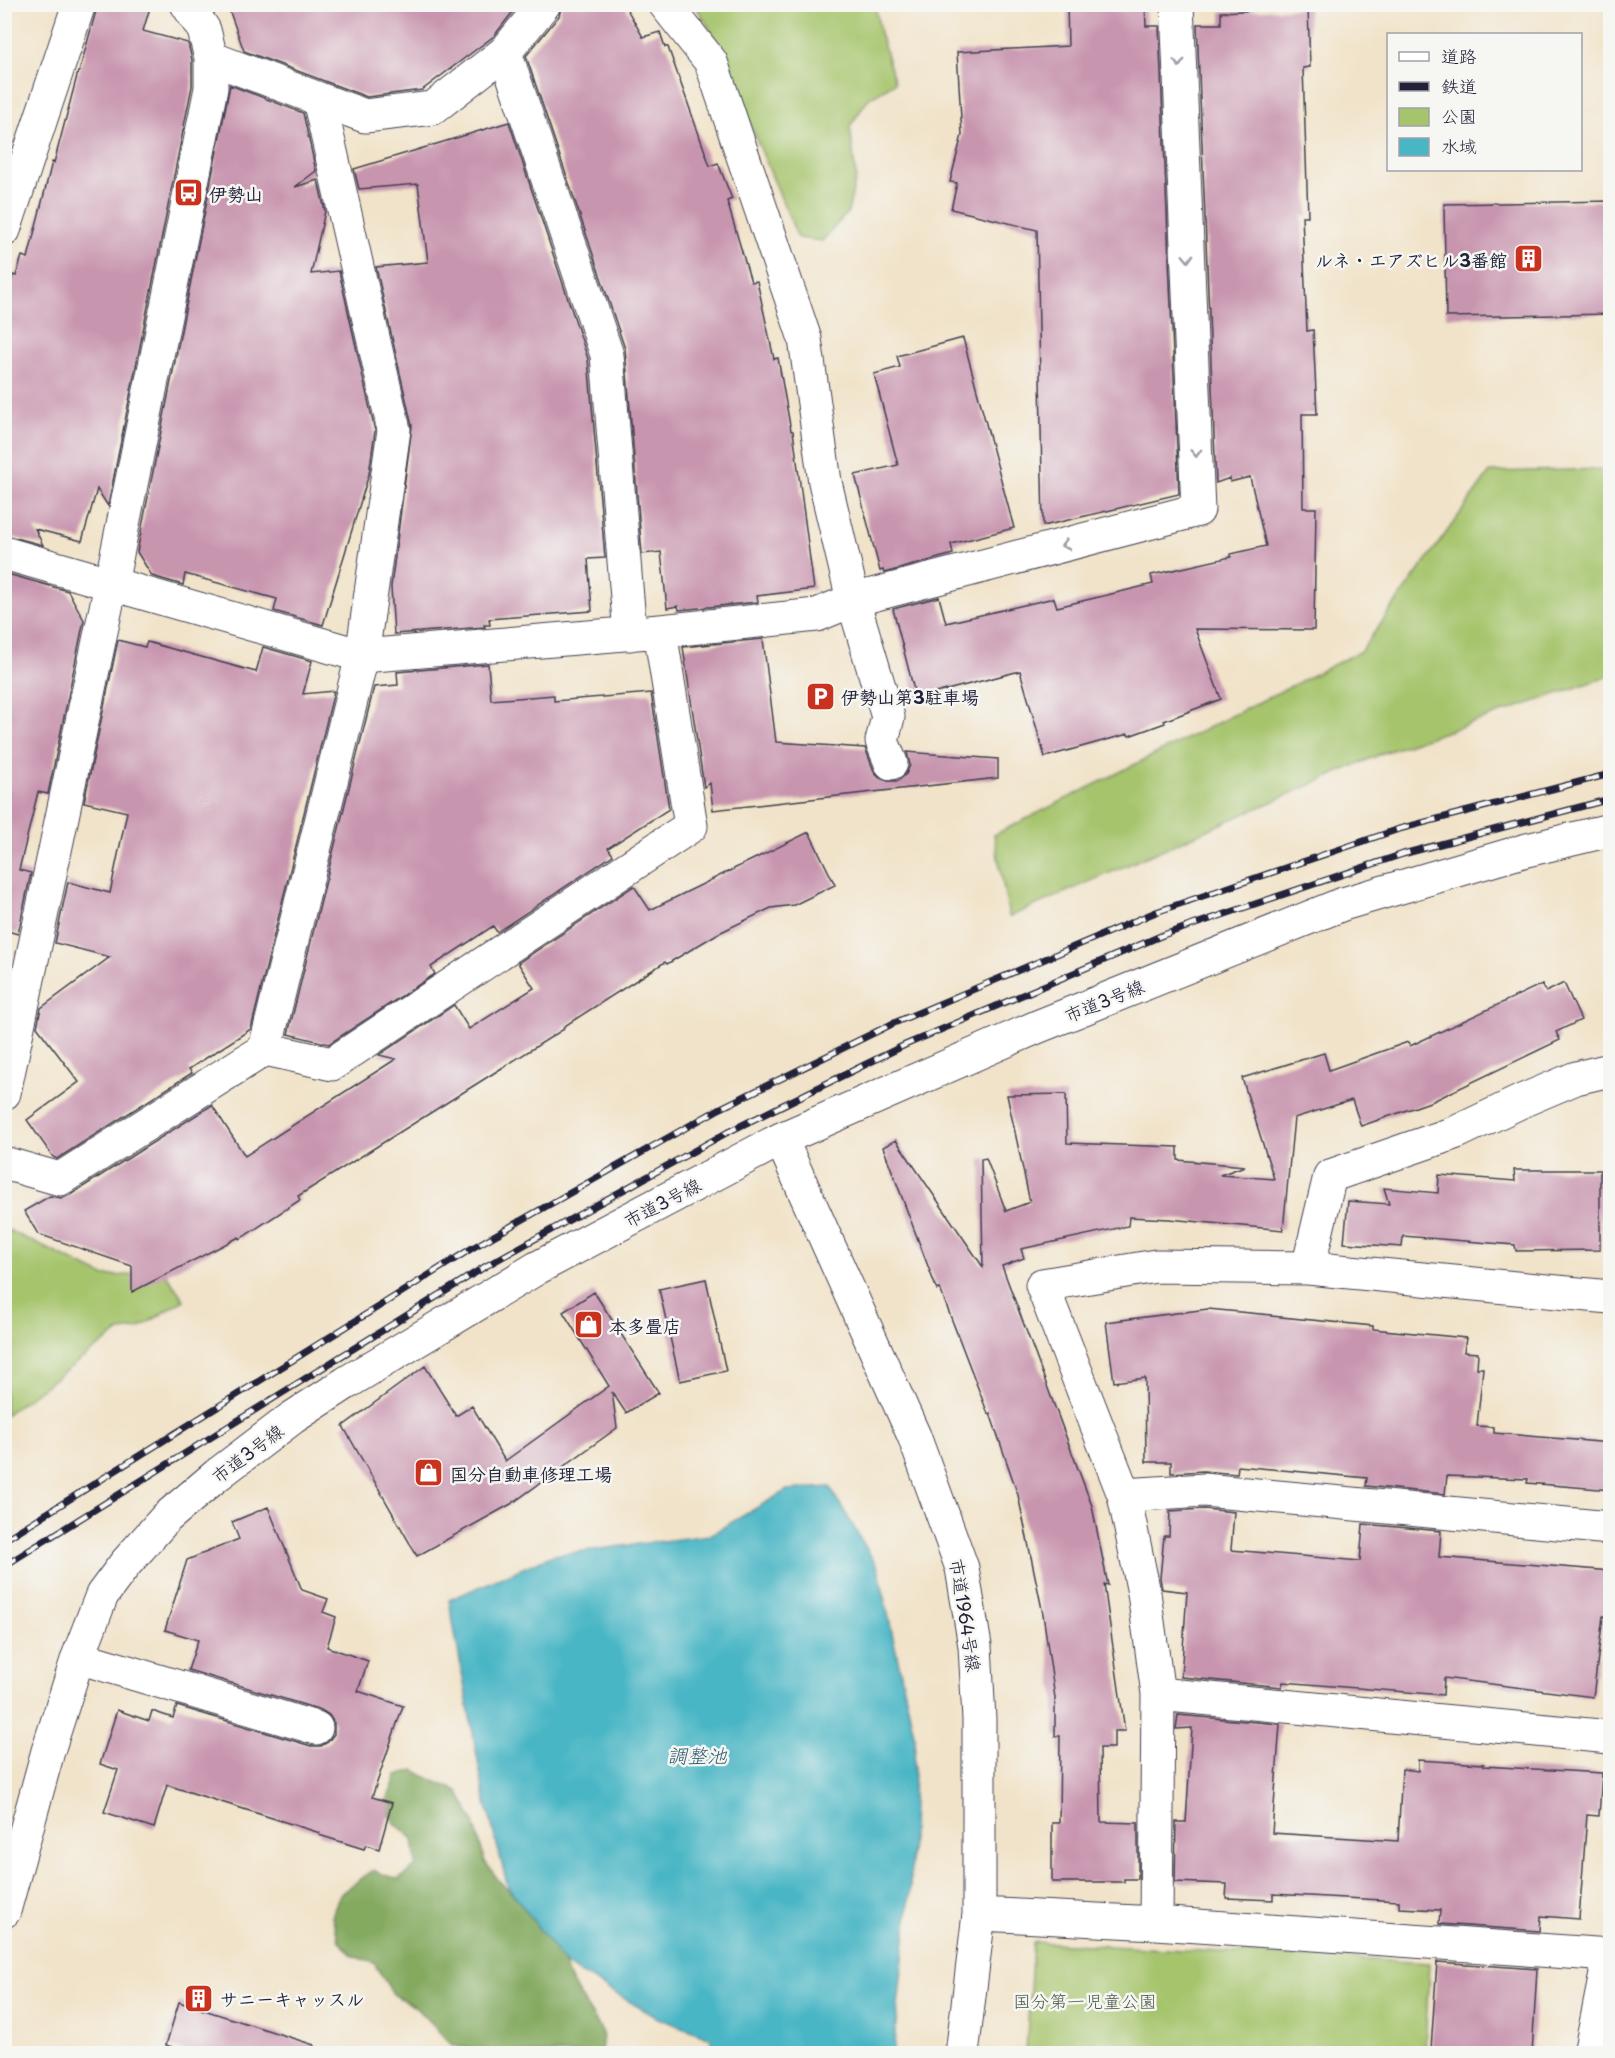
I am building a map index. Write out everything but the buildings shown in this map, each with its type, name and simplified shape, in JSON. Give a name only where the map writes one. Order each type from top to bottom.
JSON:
[{"type":"street","points":[[4,230],[16,155],[79,4]]},
{"type":"street","points":[[4,1093],[111,584],[211,88],[211,58],[204,30],[188,4]]},
{"type":"street","points":[[211,58],[365,116],[433,108],[505,52],[544,4]]},
{"type":"street","points":[[665,4],[711,62],[805,339],[825,482],[853,600],[888,717],[882,741],[891,763]]},
{"type":"street","points":[[4,553],[362,656],[817,615],[853,600],[1198,510],[1177,4]]},
{"type":"street","points":[[265,1049],[332,1064],[691,826],[645,632],[607,356],[505,52]]},
{"type":"street","points":[[4,1163],[60,1179],[265,1049],[362,656],[394,430],[319,99]]},
{"type":"street","name":"市道3号線","points":[[4,1911],[48,1751],[78,1657],[102,1595],[125,1564],[166,1518],[217,1475],[292,1418],[537,1268],[781,1139],[1037,1027],[1343,904],[1523,850],[1611,830]]},
{"type":"street","points":[[1308,1268],[1330,1176],[1457,1132],[1576,1078],[1611,1070]]},
{"type":"street","name":"市道1964号線","points":[[781,1139],[914,1436],[962,1568],[975,1646],[978,1709],[979,1914],[962,2054]]},
{"type":"street","points":[[1156,1923],[1158,1694],[1144,1593],[1124,1495],[1042,1285],[1156,1266],[1308,1268],[1611,1297]]},
{"type":"street","points":[[1124,1495],[1204,1490],[1611,1528]]},
{"type":"street","points":[[78,1657],[316,1728]]},
{"type":"street","points":[[1158,1694],[1611,1737]]},
{"type":"street","points":[[979,1914],[1156,1923],[1610,1955],[1590,2054]]},
{"type":"green space","points":[[695,5],[875,5],[880,33],[895,83],[869,98],[850,126],[856,177],[848,212],[822,241],[798,238],[711,31]]},
{"type":"green space","points":[[1610,469],[1610,676],[1383,753],[1009,917],[994,835],[1361,651],[1490,472]]},
{"type":"green space","points":[[4,1228],[104,1276],[166,1274],[184,1300],[138,1329],[120,1331],[5,1415]]},
{"type":"green space","points":[[414,1770],[458,1791],[474,1822],[485,1862],[500,1882],[530,1911],[557,1945],[570,1980],[603,2033],[601,2054],[486,2053],[453,2046],[415,2007],[393,1994],[374,1963],[353,1956],[339,1941],[332,1916],[340,1894],[373,1870],[398,1880],[416,1866],[413,1839],[395,1823],[384,1808],[397,1775]]},
{"type":"green space","name":"国分第一児童公園","points":[[1033,1942],[1429,1963],[1425,2053],[1026,2053]]},
{"type":"water","name":"調整池","points":[[830,1487],[878,1568],[915,1738],[910,1892],[893,2053],[711,2053],[711,2038],[658,2018],[566,1965],[508,1887],[484,1795],[449,1600],[553,1555],[710,1535],[787,1490]]},
{"type":"railway","points":[[4,1540],[474,1247],[719,1109],[894,1023],[1156,912],[1399,829],[1610,774]]},
{"type":"railway","points":[[4,1566],[486,1266],[728,1132],[905,1045],[1163,935],[1403,854],[1610,799]]},
{"type":"place","name":"伊勢山","points":[[188,193]]},
{"type":"place","name":"ルネ・エアズヒル3番館","points":[[1528,259]]},
{"type":"place","name":"伊勢山第3駐車場","points":[[820,696]]},
{"type":"place","name":"本多畳店","points":[[588,1325]]},
{"type":"place","name":"国分自動車修理工場","points":[[429,1473]]},
{"type":"place","name":"サニーキャッスル","points":[[199,1998]]}]
